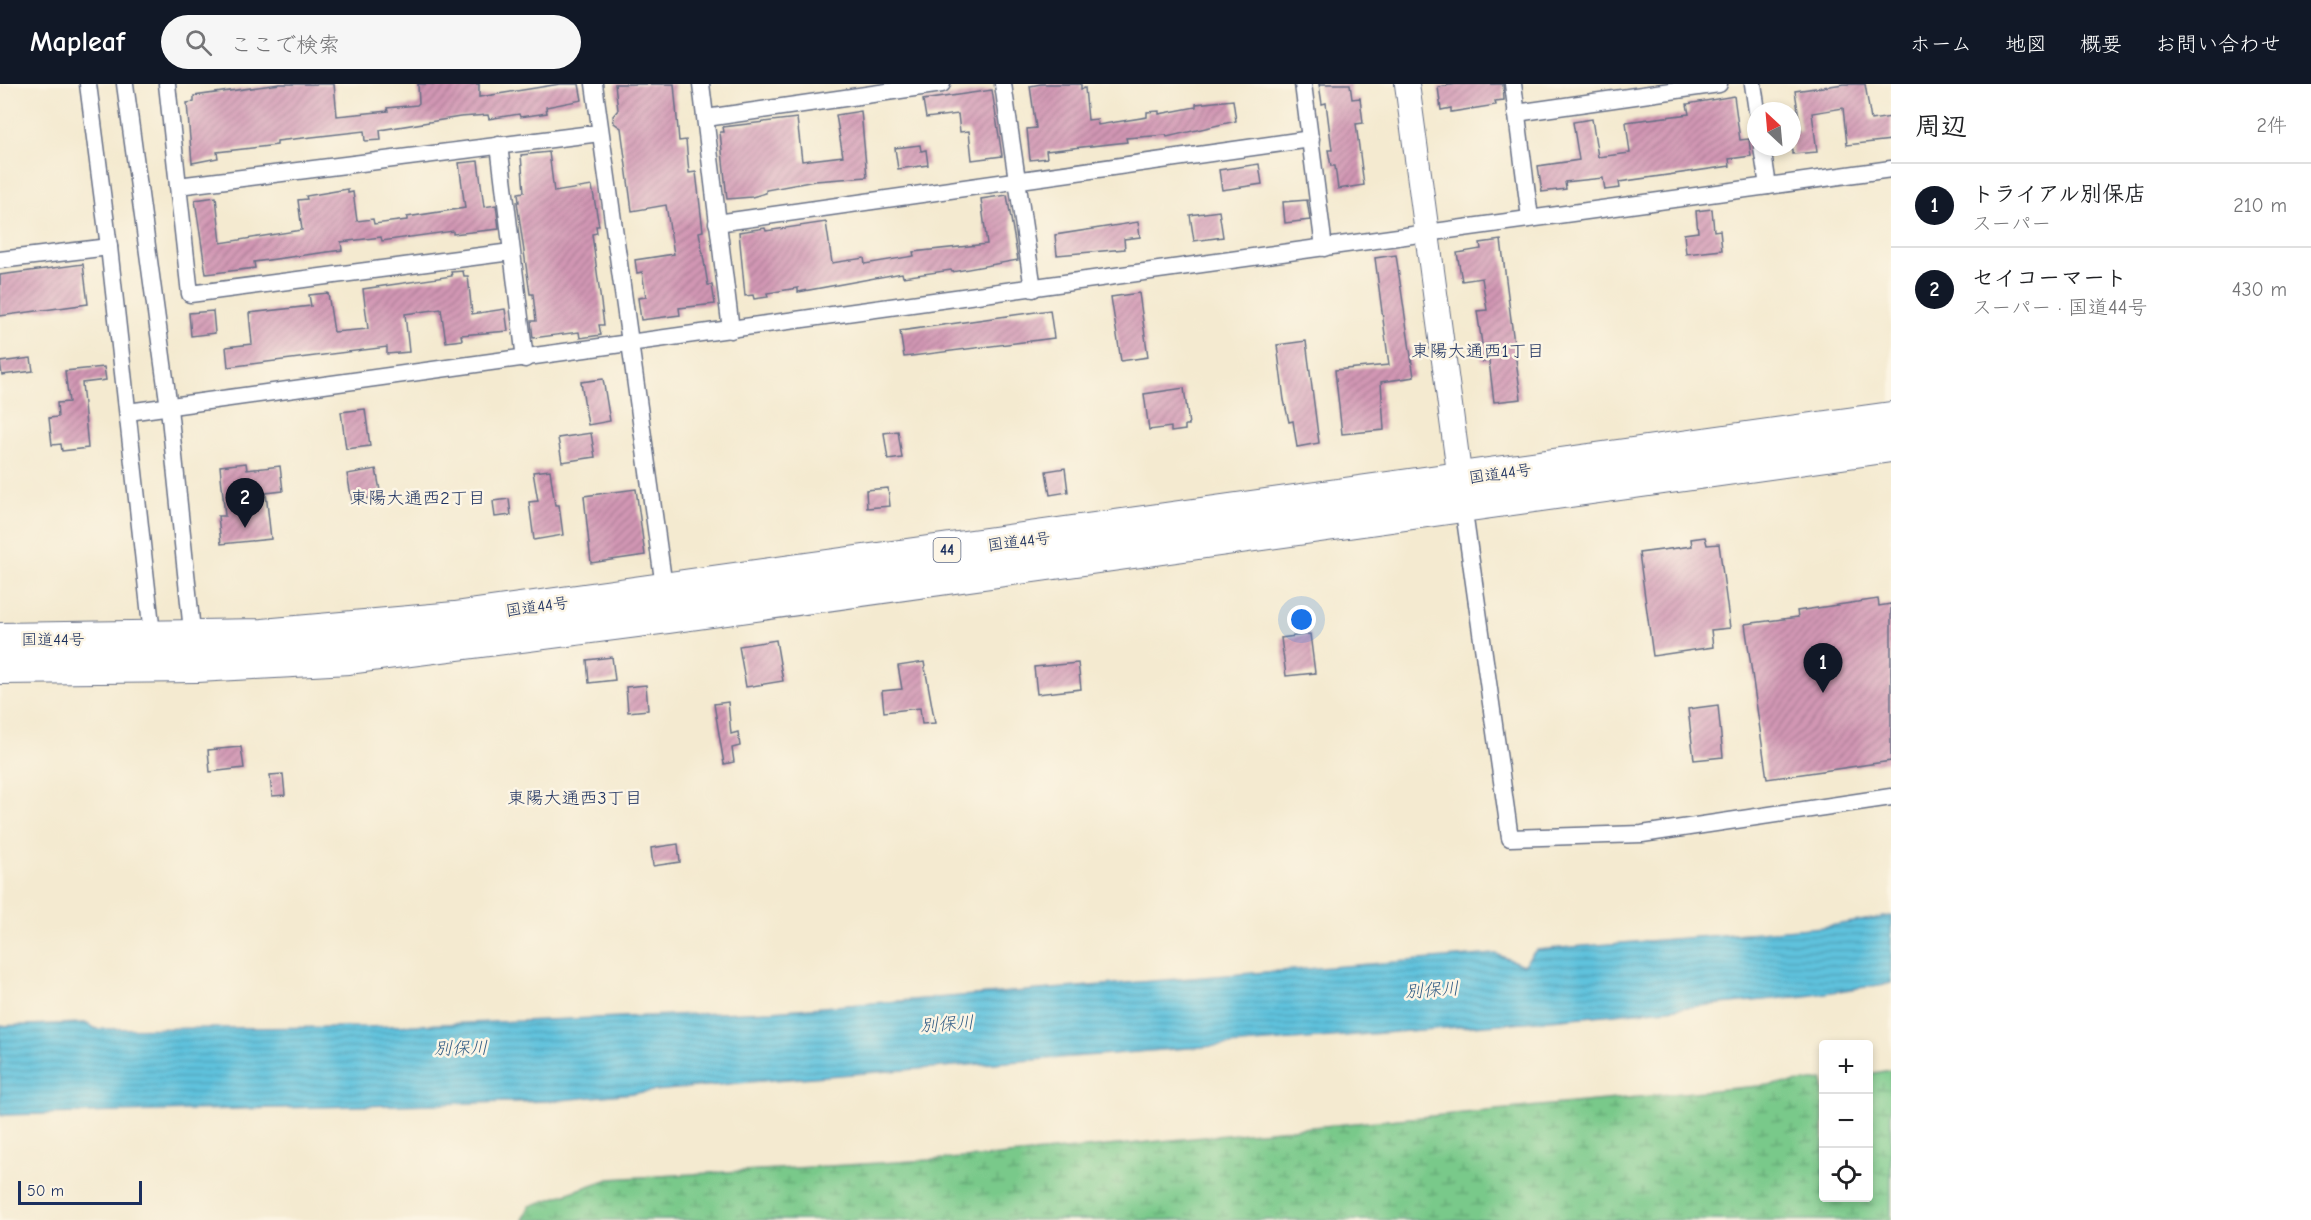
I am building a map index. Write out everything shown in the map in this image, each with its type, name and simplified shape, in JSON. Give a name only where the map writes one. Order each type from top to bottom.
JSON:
[{"type":"highway","name":"国道44号","points":[[1462,492],[1891,418]]},
{"type":"highway","name":"国道44号","points":[[0,639],[153,652],[194,652],[264,635],[667,602],[1086,532],[1891,447]]},
{"type":"highway","name":"国道44号","points":[[0,668],[153,652]]},
{"type":"street","points":[[88,84],[128,412],[153,652]]},
{"type":"street","points":[[125,84],[169,408],[194,652]]},
{"type":"street","points":[[167,84],[190,294],[511,252]]},
{"type":"street","points":[[594,84],[667,602]]},
{"type":"street","points":[[701,84],[731,330]]},
{"type":"street","points":[[706,118],[942,84]]},
{"type":"street","points":[[1003,84],[1033,289]]},
{"type":"street","points":[[1303,84],[1324,248]]},
{"type":"street","points":[[1407,84],[1510,838],[1642,834],[1891,796]]},
{"type":"street","points":[[1512,84],[1530,218]]},
{"type":"street","points":[[1516,113],[1719,84]]},
{"type":"street","points":[[1753,84],[1756,102]]},
{"type":"street","points":[[178,186],[600,133]]},
{"type":"street","points":[[717,223],[1311,139]]},
{"type":"street","points":[[499,145],[525,359]]},
{"type":"street","points":[[1763,156],[1768,186]]},
{"type":"street","points":[[128,412],[1891,169]]},
{"type":"street","points":[[0,260],[109,247]]},
{"type":"green space","points":[[1891,1070],[1891,1220],[523,1220],[530,1206],[609,1179],[998,1156],[1819,1080],[1819,1202],[1873,1202],[1873,1073]]},
{"type":"water","name":"別保川","points":[[1891,916],[1891,983],[1805,996],[1550,1020],[748,1082],[550,1101],[0,1115],[0,1026],[85,1023],[96,1029],[368,1027],[773,1011],[1496,954],[1523,965],[1536,950],[1823,927]]},
{"type":"building","points":[[280,84],[334,84],[337,116],[388,111],[387,108],[417,105],[419,103],[418,84],[479,84],[479,97],[560,84],[579,84],[582,100],[546,107],[547,113],[520,117],[519,114],[489,119],[488,115],[460,117],[380,130],[381,140],[365,141],[364,131],[277,141],[277,145],[217,152],[218,158],[192,163],[187,103],[194,102],[194,96]]},
{"type":"building","points":[[615,84],[674,84],[679,141],[686,140],[689,173],[696,172],[703,231],[699,232],[708,285],[712,285],[715,304],[679,308],[680,315],[641,320],[638,298],[646,297],[642,272],[637,273],[635,260],[674,254],[666,205],[632,211],[621,128],[614,123],[613,116],[618,110]]},
{"type":"building","points":[[1081,84],[1081,89],[1085,88],[1088,120],[1097,119],[1098,125],[1147,117],[1147,112],[1159,111],[1159,114],[1196,107],[1196,104],[1233,100],[1236,121],[1167,137],[1166,135],[1126,138],[1127,142],[1046,151],[1047,158],[1030,160],[1027,129],[1036,128],[1030,86]]},
{"type":"building","points":[[1319,84],[1350,84],[1352,99],[1360,98],[1363,123],[1356,124],[1364,185],[1338,189],[1335,166],[1331,166],[1328,150],[1332,150],[1326,103],[1322,104]]},
{"type":"building","points":[[1456,84],[1503,84],[1504,100],[1495,101],[1496,105],[1451,112],[1451,108],[1441,110],[1438,87]]},
{"type":"building","points":[[1844,84],[1865,84],[1871,120],[1891,117],[1891,140],[1847,145],[1843,108],[1812,113],[1817,152],[1801,153],[1801,102],[1797,102],[1795,91]]},
{"type":"building","points":[[992,90],[1002,156],[972,160],[969,131],[960,132],[958,114],[926,118],[923,100]]},
{"type":"building","points":[[1734,96],[1740,140],[1747,139],[1747,156],[1751,156],[1729,159],[1730,166],[1619,182],[1620,188],[1605,190],[1603,178],[1565,182],[1566,189],[1542,192],[1538,166],[1579,160],[1573,122],[1592,119],[1598,157],[1630,153],[1626,122],[1689,114],[1687,104]]},
{"type":"building","points":[[861,111],[867,177],[815,181],[766,190],[766,193],[752,197],[727,199],[720,132],[724,132],[723,127],[797,118],[802,161],[843,156],[836,115]]},
{"type":"building","points":[[920,145],[921,151],[926,150],[928,165],[898,169],[895,148]]},
{"type":"building","points":[[549,152],[554,192],[592,186],[599,226],[596,226],[597,233],[592,234],[604,325],[599,325],[601,335],[580,338],[579,332],[533,338],[531,321],[536,321],[533,294],[530,294],[517,202],[519,202],[518,193],[524,192],[521,155]]},
{"type":"building","points":[[478,161],[484,207],[496,205],[499,229],[453,234],[453,231],[382,241],[381,237],[341,242],[342,250],[254,262],[255,268],[206,274],[195,200],[216,197],[221,243],[302,230],[298,200],[307,199],[306,196],[348,189],[348,193],[353,192],[357,221],[373,219],[374,224],[407,220],[407,217],[465,208],[459,163]]},
{"type":"building","points":[[1259,164],[1262,184],[1222,190],[1219,170]]},
{"type":"building","points":[[1007,195],[1018,260],[952,272],[951,270],[903,277],[902,273],[798,292],[798,288],[767,293],[768,297],[754,299],[753,295],[745,296],[739,232],[765,228],[766,231],[826,222],[832,263],[864,258],[865,264],[914,256],[913,252],[987,244],[981,199]]},
{"type":"building","points":[[1307,200],[1310,220],[1285,223],[1283,202]]},
{"type":"building","points":[[1712,209],[1714,231],[1720,230],[1722,250],[1686,254],[1684,234],[1698,232],[1696,211]]},
{"type":"building","points":[[1219,211],[1223,237],[1194,241],[1190,215]]},
{"type":"building","points":[[1138,222],[1140,237],[1124,239],[1125,249],[1057,255],[1055,235]]},
{"type":"building","points":[[1501,240],[1521,399],[1494,402],[1489,361],[1482,362],[1479,345],[1482,344],[1477,311],[1487,310],[1482,278],[1462,281],[1457,253],[1481,249],[1480,243]]},
{"type":"building","points":[[1396,255],[1414,377],[1381,382],[1384,430],[1342,434],[1335,370],[1389,365],[1375,258]]},
{"type":"building","points":[[83,264],[88,304],[0,316],[0,275]]},
{"type":"building","points":[[463,271],[464,276],[468,276],[472,314],[505,309],[508,331],[461,335],[462,340],[446,342],[441,309],[405,314],[409,352],[387,354],[387,347],[228,367],[226,347],[252,344],[249,313],[311,306],[309,295],[328,293],[334,332],[368,329],[363,289],[452,276],[451,272]]},
{"type":"building","points":[[1139,293],[1148,357],[1121,361],[1111,297]]},
{"type":"building","points":[[1050,310],[1054,338],[904,357],[900,331]]},
{"type":"building","points":[[213,311],[215,333],[191,336],[189,313]]},
{"type":"building","points":[[1306,341],[1319,443],[1297,447],[1293,421],[1289,422],[1284,400],[1277,345]]},
{"type":"building","points":[[31,358],[33,371],[2,375],[0,362]]},
{"type":"building","points":[[104,367],[106,380],[82,383],[88,448],[62,451],[61,444],[52,445],[49,418],[58,417],[57,403],[69,402],[65,371]]},
{"type":"building","points":[[603,379],[610,421],[588,425],[581,382]]},
{"type":"building","points":[[1184,388],[1189,425],[1185,425],[1185,430],[1171,432],[1171,427],[1149,430],[1144,394]]},
{"type":"building","points":[[365,409],[370,446],[346,449],[341,412]]},
{"type":"building","points":[[898,431],[902,458],[888,460],[884,433]]},
{"type":"building","points":[[591,433],[595,457],[562,462],[558,438]]},
{"type":"building","points":[[246,463],[247,470],[280,466],[283,491],[266,493],[271,539],[221,544],[218,516],[225,516],[220,466]]},
{"type":"building","points":[[1065,468],[1068,492],[1050,495],[1046,471]]},
{"type":"building","points":[[376,469],[381,496],[352,501],[347,474]]},
{"type":"building","points":[[550,470],[555,505],[559,505],[563,535],[534,540],[529,502],[538,501],[533,472]]},
{"type":"building","points":[[888,488],[890,506],[867,508],[866,490]]},
{"type":"building","points":[[636,489],[645,555],[591,563],[584,496]]},
{"type":"building","points":[[509,499],[511,515],[495,517],[493,501]]},
{"type":"building","points":[[1705,537],[1707,545],[1719,544],[1730,628],[1711,630],[1713,647],[1653,656],[1639,553],[1692,546],[1691,539]]},
{"type":"building","points":[[1878,599],[1879,606],[1891,604],[1891,761],[1767,779],[1745,624],[1798,617],[1797,611]]},
{"type":"building","points":[[1310,634],[1315,673],[1286,676],[1281,638]]},
{"type":"building","points":[[776,640],[783,681],[746,687],[739,646]]},
{"type":"building","points":[[612,657],[615,680],[589,683],[587,660]]},
{"type":"building","points":[[924,662],[935,723],[922,724],[920,708],[884,712],[882,691],[902,689],[898,666]]},
{"type":"building","points":[[1078,663],[1081,689],[1037,694],[1034,667]]},
{"type":"building","points":[[646,685],[648,710],[628,712],[626,687]]},
{"type":"building","points":[[728,702],[731,734],[738,732],[740,746],[732,748],[734,762],[724,764],[714,704]]},
{"type":"building","points":[[1718,705],[1723,757],[1694,760],[1688,709]]},
{"type":"building","points":[[241,747],[244,768],[210,772],[208,750]]},
{"type":"building","points":[[283,774],[285,795],[272,796],[270,775]]},
{"type":"building","points":[[678,844],[680,862],[653,866],[651,848]]},
{"type":"place","name":"セイコーマート","points":[[245,528]]},
{"type":"place","name":"トライアル別保店","points":[[1823,693]]},
{"type":"district","name":"東陽大通西1丁目","points":[[1478,351]]},
{"type":"district","name":"東陽大通西2丁目","points":[[418,498]]},
{"type":"district","name":"東陽大通西3丁目","points":[[575,798]]}]
